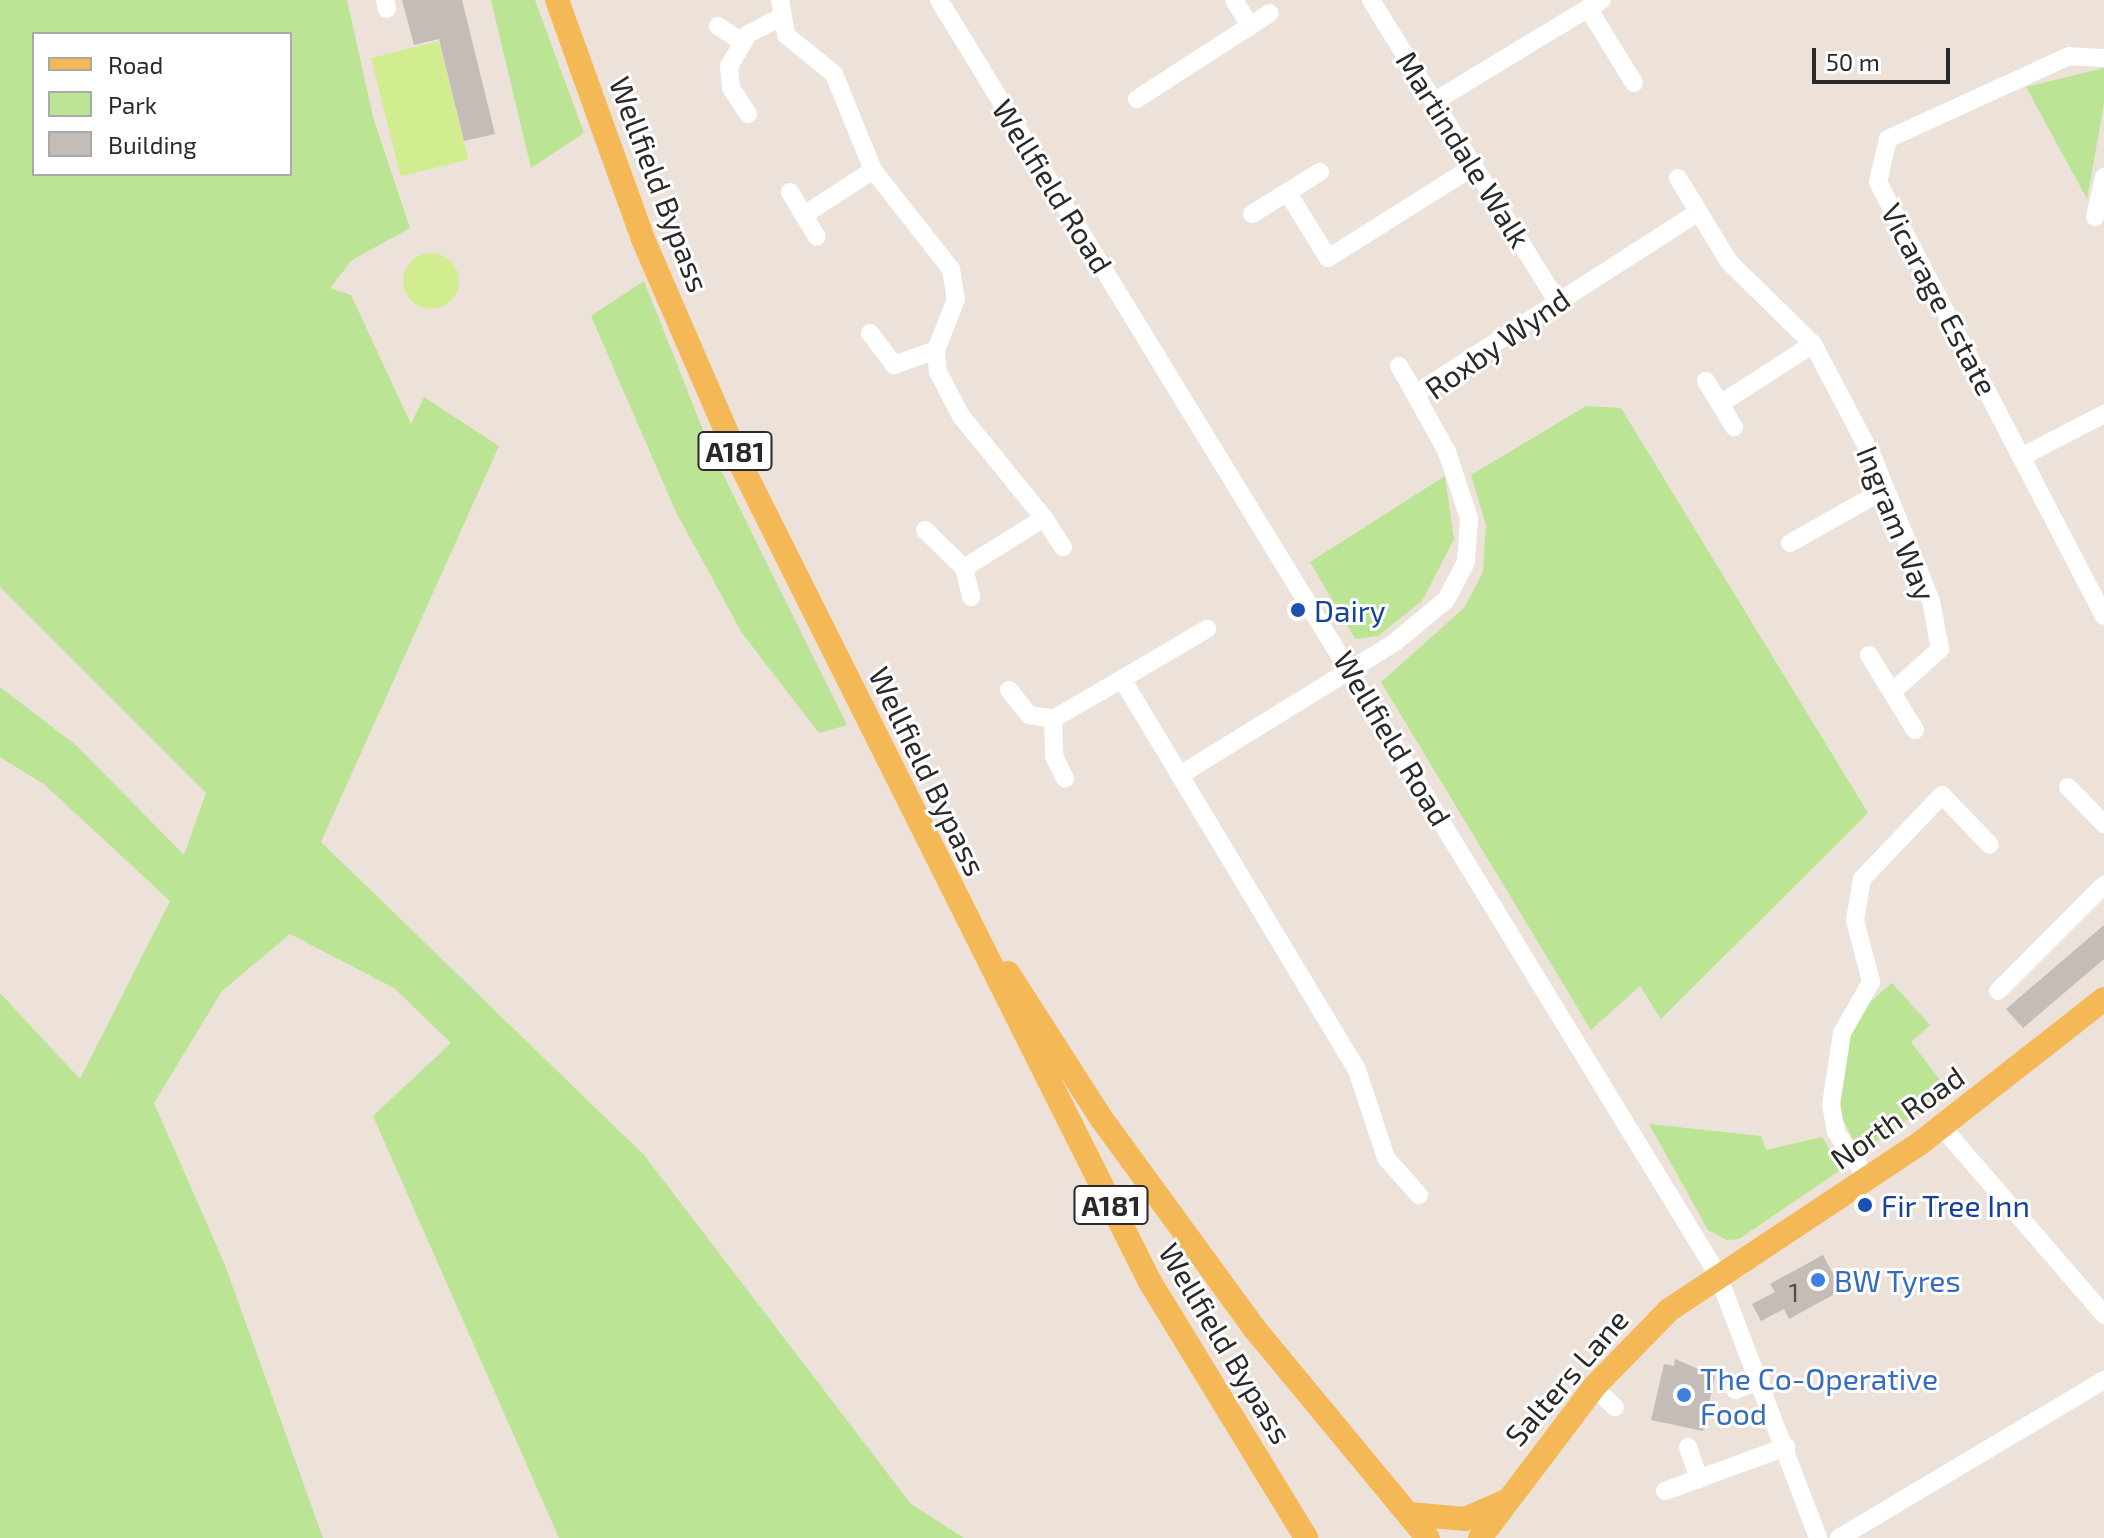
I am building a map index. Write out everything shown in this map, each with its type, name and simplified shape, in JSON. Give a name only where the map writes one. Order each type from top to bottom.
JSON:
[{"type":"main road","name":"Wellfield Bypass","points":[[557,0],[643,239],[738,459],[1150,1282],[1306,1538]]},
{"type":"main road","points":[[936,859],[1101,1118],[1254,1328],[1428,1538]]},
{"type":"main road","name":"North Road","points":[[1717,1273],[1942,1127],[2104,999]]},
{"type":"main road","name":"Salters Lane","points":[[1480,1538],[1594,1387],[1669,1310],[1717,1273]]},
{"type":"main road","points":[[1410,1514],[1465,1519],[1506,1501]]},
{"type":"street","name":"Wellfield Road","points":[[939,0],[1351,669],[1717,1273],[1761,1380],[1818,1538]]},
{"type":"street","points":[[1234,0],[1250,26]]},
{"type":"street","name":"Martindale Walk","points":[[1371,0],[1556,299]]},
{"type":"street","points":[[1435,101],[1595,4],[1634,83]]},
{"type":"street","points":[[748,114],[731,88],[729,66],[743,42],[780,9],[797,47],[841,84],[873,170],[951,269],[956,299],[936,350],[938,372],[961,416],[1044,518],[1063,547]]},
{"type":"street","points":[[1137,99],[1270,13]]},
{"type":"street","points":[[718,26],[743,42]]},
{"type":"street","name":"Vicarage Estate","points":[[2104,58],[2069,56],[1888,139],[1878,182],[2104,616]]},
{"type":"street","points":[[1288,193],[1328,258],[1474,166]]},
{"type":"street","points":[[804,215],[873,170]]},
{"type":"street","points":[[1252,214],[1320,172]]},
{"type":"street","points":[[2095,217],[2104,177]]},
{"type":"street","name":"Ingram Way","points":[[1678,178],[1729,262],[1813,344],[1884,490],[1931,601],[1940,649],[1892,692]]},
{"type":"street","points":[[790,192],[817,237]]},
{"type":"street","name":"Roxby Wynd","points":[[1180,775],[1421,623],[1446,600],[1466,562],[1464,492],[1415,394],[1556,299],[1699,212]]},
{"type":"street","points":[[870,333],[894,365],[936,350]]},
{"type":"street","points":[[1720,404],[1813,344]]},
{"type":"street","points":[[1399,366],[1415,394]]},
{"type":"street","points":[[1706,381],[1734,427]]},
{"type":"street","points":[[2023,456],[2104,414]]},
{"type":"street","points":[[1790,543],[1884,490]]},
{"type":"street","points":[[964,568],[1044,518]]},
{"type":"street","points":[[925,530],[941,552],[964,568],[971,597]]},
{"type":"street","points":[[1009,690],[1029,715],[1053,719],[1207,629]]},
{"type":"street","points":[[1869,655],[1915,730]]},
{"type":"street","points":[[1122,679],[1357,1070],[1386,1158],[1419,1195]]},
{"type":"street","points":[[1053,719],[1054,756],[1065,779]]},
{"type":"street","points":[[2068,787],[2104,824]]},
{"type":"street","points":[[1867,1178],[1836,1132],[1831,1105],[1838,1043],[1871,982],[1855,920],[1862,879],[1942,795],[1990,845]]},
{"type":"street","points":[[1998,991],[2104,885]]},
{"type":"street","points":[[1942,1127],[2104,1315]]},
{"type":"street","points":[[1735,1390],[1761,1380]]},
{"type":"street","points":[[1839,1538],[2104,1380]]},
{"type":"street","points":[[1594,1387],[1615,1407]]},
{"type":"street","points":[[1688,1447],[1699,1479]]},
{"type":"street","points":[[1665,1491],[1786,1447]]},
{"type":"green space","points":[[0,0],[347,0],[373,117],[410,228],[352,260],[330,288],[351,295],[411,424],[424,397],[499,446],[321,842],[644,1155],[911,1504],[964,1538],[559,1538],[373,1116],[451,1043],[394,988],[290,934],[222,991],[154,1103],[225,1265],[323,1538],[0,1538],[0,993],[80,1079],[170,901],[45,785],[0,757],[0,687],[77,746],[184,855],[206,793],[0,587]]},
{"type":"green space","points":[[491,0],[535,0],[584,133],[531,168]]},
{"type":"green space","points":[[439,41],[469,159],[401,176],[371,58]]},
{"type":"green space","points":[[2104,68],[2104,104],[2087,199],[2026,87]]},
{"type":"green space","points":[[431,253],[451,261],[459,281],[451,301],[431,309],[411,301],[403,281],[411,261]]},
{"type":"green space","points":[[644,281],[711,450],[847,725],[819,733],[742,633],[676,512],[591,316]]},
{"type":"green space","points":[[1586,406],[1621,408],[1868,813],[1661,1019],[1640,986],[1591,1030],[1381,682],[1464,608],[1483,572],[1486,525],[1471,475]]},
{"type":"green space","points":[[1445,476],[1454,539],[1422,601],[1378,636],[1355,639],[1310,562]]},
{"type":"green space","points":[[1892,983],[1930,1025],[1911,1042],[1952,1096],[1892,1128],[1861,1155],[1836,1106],[1840,1054],[1855,1015]]},
{"type":"green space","points":[[1649,1124],[1761,1136],[1766,1150],[1822,1137],[1842,1169],[1739,1239],[1727,1240],[1708,1230]]},
{"type":"building","points":[[402,0],[462,0],[495,134],[464,141],[439,39],[414,45]]},
{"type":"building","points":[[2104,925],[2104,959],[2023,1028],[2006,1009]]},
{"type":"building","points":[[1823,1255],[1842,1290],[1789,1319],[1784,1309],[1761,1321],[1752,1304],[1775,1292],[1770,1284]]},
{"type":"building","name":"The Co-Operative Food","points":[[1675,1359],[1715,1376],[1703,1431],[1651,1420],[1664,1364],[1674,1366]]},
{"type":"place","name":"Dairy","points":[[1298,610]]},
{"type":"place","name":"Fir Tree Inn","points":[[1865,1205]]},
{"type":"place","name":"BW Tyres","points":[[1818,1280]]},
{"type":"place","name":"The Co-Operative Food","points":[[1684,1395]]}]
